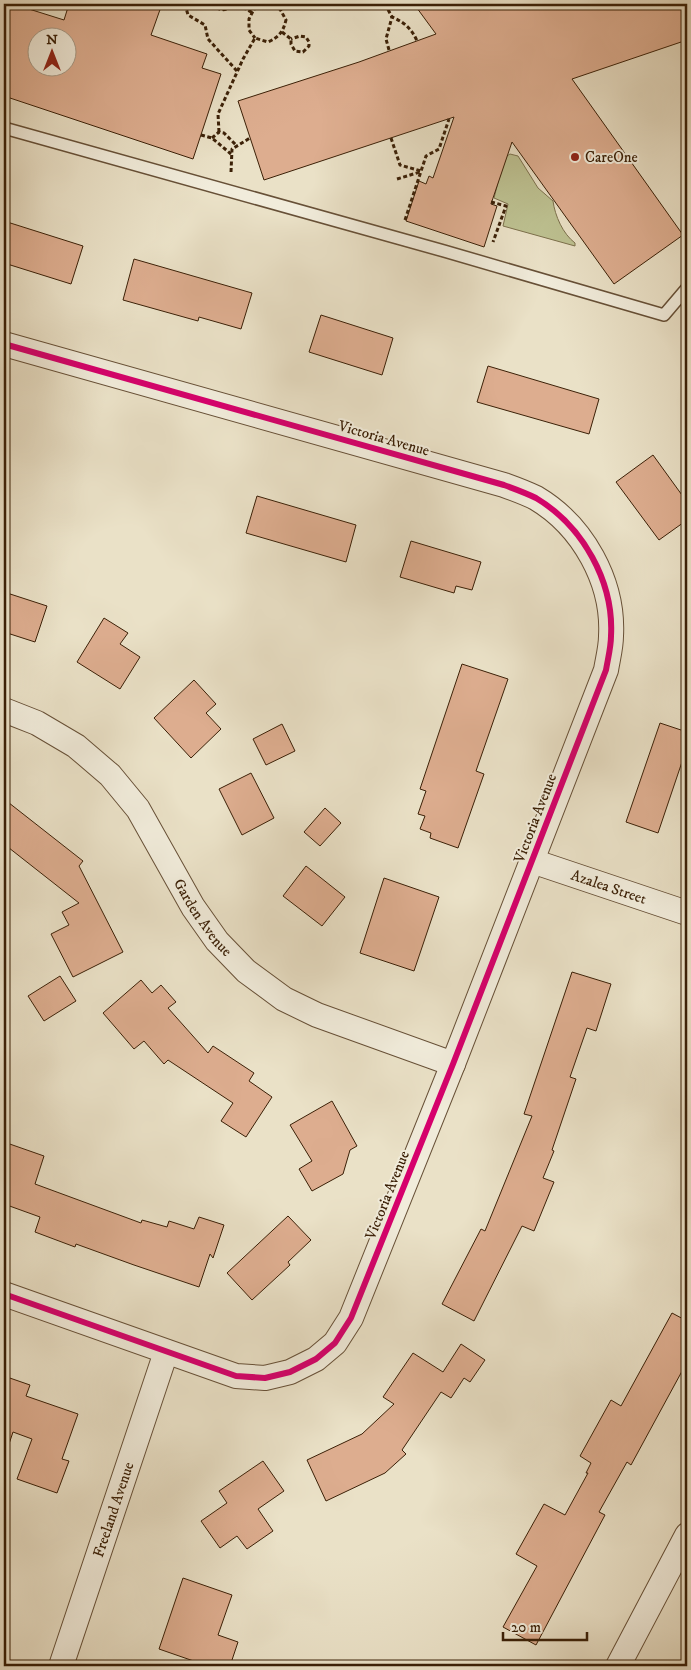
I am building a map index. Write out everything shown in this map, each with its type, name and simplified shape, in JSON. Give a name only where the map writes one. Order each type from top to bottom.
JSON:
[{"type":"street","name":"Victoria Avenue","points":[[4,344],[504,484],[536,498],[560,516],[581,539],[598,568],[609,602],[611,636],[606,670],[453,1064],[351,1318],[335,1342],[316,1359],[290,1372],[265,1378],[236,1376],[4,1294]]},
{"type":"street","name":"Garden Avenue","points":[[4,710],[38,723],[76,746],[110,775],[138,809],[198,914],[217,941],[246,971],[284,999],[317,1015],[453,1064]]},
{"type":"street","name":"Azalea Street","points":[[532,861],[687,912]]},
{"type":"street","name":"Freeland Avenue","points":[[61,1666],[166,1352]]},
{"type":"street","points":[[618,1666],[687,1535]]},
{"type":"lane","points":[[4,128],[444,251],[664,315],[687,288]]},
{"type":"path","points":[[185,4],[188,15],[205,26],[208,40],[237,71]]},
{"type":"path","points":[[211,4],[220,10],[226,10],[236,4],[253,13]]},
{"type":"path","points":[[275,8],[278,4]]},
{"type":"path","points":[[385,4],[392,17],[400,20],[413,31],[417,41]]},
{"type":"path","points":[[269,5],[275,8],[280,9],[286,20],[278,38],[268,42],[255,38],[249,30],[249,19],[254,9],[269,5]]},
{"type":"path","points":[[389,50],[386,38],[392,17]]},
{"type":"path","points":[[282,32],[292,38],[306,37],[309,46],[303,52],[295,51],[292,47],[292,38]]},
{"type":"path","points":[[219,132],[218,114],[237,71],[255,38]]},
{"type":"path","points":[[404,223],[426,156],[439,149],[449,119]]},
{"type":"path","points":[[212,138],[219,132]]},
{"type":"path","points":[[219,132],[224,133],[237,146]]},
{"type":"path","points":[[201,134],[212,138],[224,146],[231,154]]},
{"type":"path","points":[[231,173],[232,149],[250,138]]},
{"type":"path","points":[[391,138],[400,165],[421,171]]},
{"type":"path","points":[[397,179],[421,171]]},
{"type":"path","points":[[491,202],[506,206],[493,242]]},
{"type":"green space","points":[[510,154],[518,156],[538,188],[553,201],[560,224],[575,243],[575,246],[503,226],[508,204],[494,198],[504,158]]},
{"type":"building","points":[[4,4],[13,4],[64,20],[69,4],[162,4],[151,35],[207,54],[202,68],[221,74],[193,159],[4,96]]},
{"type":"building","name":"CareOne","points":[[414,4],[687,4],[687,40],[572,79],[683,235],[614,284],[512,142],[491,204],[497,206],[484,247],[406,221],[419,181],[426,184],[429,176],[433,178],[454,117],[264,180],[238,101],[359,62],[436,34]]},
{"type":"building","points":[[4,221],[83,246],[71,284],[4,263]]},
{"type":"building","points":[[134,259],[252,293],[241,329],[199,317],[198,321],[123,300]]},
{"type":"building","points":[[321,315],[393,338],[382,375],[309,352]]},
{"type":"building","points":[[488,366],[599,399],[589,434],[477,402]]},
{"type":"building","points":[[653,455],[687,502],[687,520],[659,540],[616,482]]},
{"type":"building","points":[[257,496],[356,525],[346,562],[246,533]]},
{"type":"building","points":[[411,541],[481,562],[472,590],[456,586],[454,593],[400,577]]},
{"type":"building","points":[[4,592],[47,606],[35,642],[4,632]]},
{"type":"building","points":[[104,618],[128,633],[120,644],[140,657],[120,689],[77,662]]},
{"type":"building","points":[[462,664],[508,679],[476,771],[484,774],[458,848],[430,838],[431,833],[420,829],[425,816],[418,814],[426,791],[420,789]]},
{"type":"building","points":[[194,680],[216,704],[206,713],[221,729],[191,758],[154,718]]},
{"type":"building","points":[[660,723],[687,732],[687,760],[683,759],[658,833],[626,822]]},
{"type":"building","points":[[282,724],[295,751],[266,765],[253,739]]},
{"type":"building","points":[[251,773],[274,818],[242,835],[219,789]]},
{"type":"building","points":[[4,799],[83,861],[79,866],[123,952],[73,977],[51,934],[69,925],[62,912],[79,903],[4,844]]},
{"type":"building","points":[[325,808],[341,823],[320,846],[304,832]]},
{"type":"building","points":[[306,866],[345,897],[322,926],[283,896]]},
{"type":"building","points":[[384,878],[439,897],[414,971],[360,953]]},
{"type":"building","points":[[572,972],[611,984],[596,1031],[587,1028],[570,1077],[576,1079],[552,1150],[554,1151],[543,1178],[554,1182],[534,1231],[522,1226],[474,1321],[442,1304],[481,1229],[485,1231],[532,1116],[524,1114]]},
{"type":"building","points":[[60,976],[76,1001],[44,1021],[28,996]]},
{"type":"building","points":[[141,980],[152,993],[161,985],[176,1002],[168,1008],[208,1053],[213,1046],[254,1073],[249,1081],[272,1097],[246,1137],[221,1121],[233,1103],[168,1060],[164,1064],[144,1041],[134,1049],[103,1013]]},
{"type":"building","points":[[332,1101],[357,1146],[350,1150],[343,1174],[312,1191],[299,1169],[312,1161],[290,1125]]},
{"type":"building","points":[[4,1142],[44,1156],[35,1184],[141,1223],[142,1220],[167,1227],[169,1221],[194,1229],[199,1217],[224,1225],[213,1258],[210,1254],[199,1287],[76,1244],[75,1247],[35,1232],[40,1217],[4,1204]]},
{"type":"building","points":[[288,1216],[311,1240],[288,1262],[290,1265],[252,1300],[227,1273]]},
{"type":"building","points":[[672,1313],[687,1321],[687,1362],[631,1465],[627,1462],[599,1512],[605,1515],[536,1645],[503,1627],[537,1566],[516,1554],[544,1504],[565,1515],[588,1473],[586,1473],[591,1463],[580,1456],[611,1400],[621,1406]]},
{"type":"building","points":[[461,1344],[485,1360],[470,1382],[464,1378],[451,1398],[441,1392],[402,1450],[406,1454],[385,1473],[326,1501],[307,1460],[362,1434],[394,1404],[383,1397],[413,1353],[443,1372]]},
{"type":"building","points":[[4,1376],[30,1385],[26,1396],[78,1414],[62,1459],[69,1461],[57,1493],[17,1479],[32,1439],[13,1432],[7,1450],[4,1450]]},
{"type":"building","points":[[263,1461],[284,1491],[258,1509],[273,1531],[247,1549],[237,1536],[220,1548],[201,1521],[227,1503],[219,1491]]},
{"type":"building","points":[[183,1578],[232,1595],[218,1635],[238,1642],[230,1666],[208,1666],[159,1649]]},
{"type":"cycle path","points":[[4,344],[504,485],[532,496],[553,510],[581,540],[601,576],[611,616],[610,648],[606,670],[453,1064],[351,1318],[335,1343],[316,1359],[290,1372],[265,1378],[236,1376],[4,1294]]},
{"type":"place","name":"CareOne","points":[[575,157]]}]
